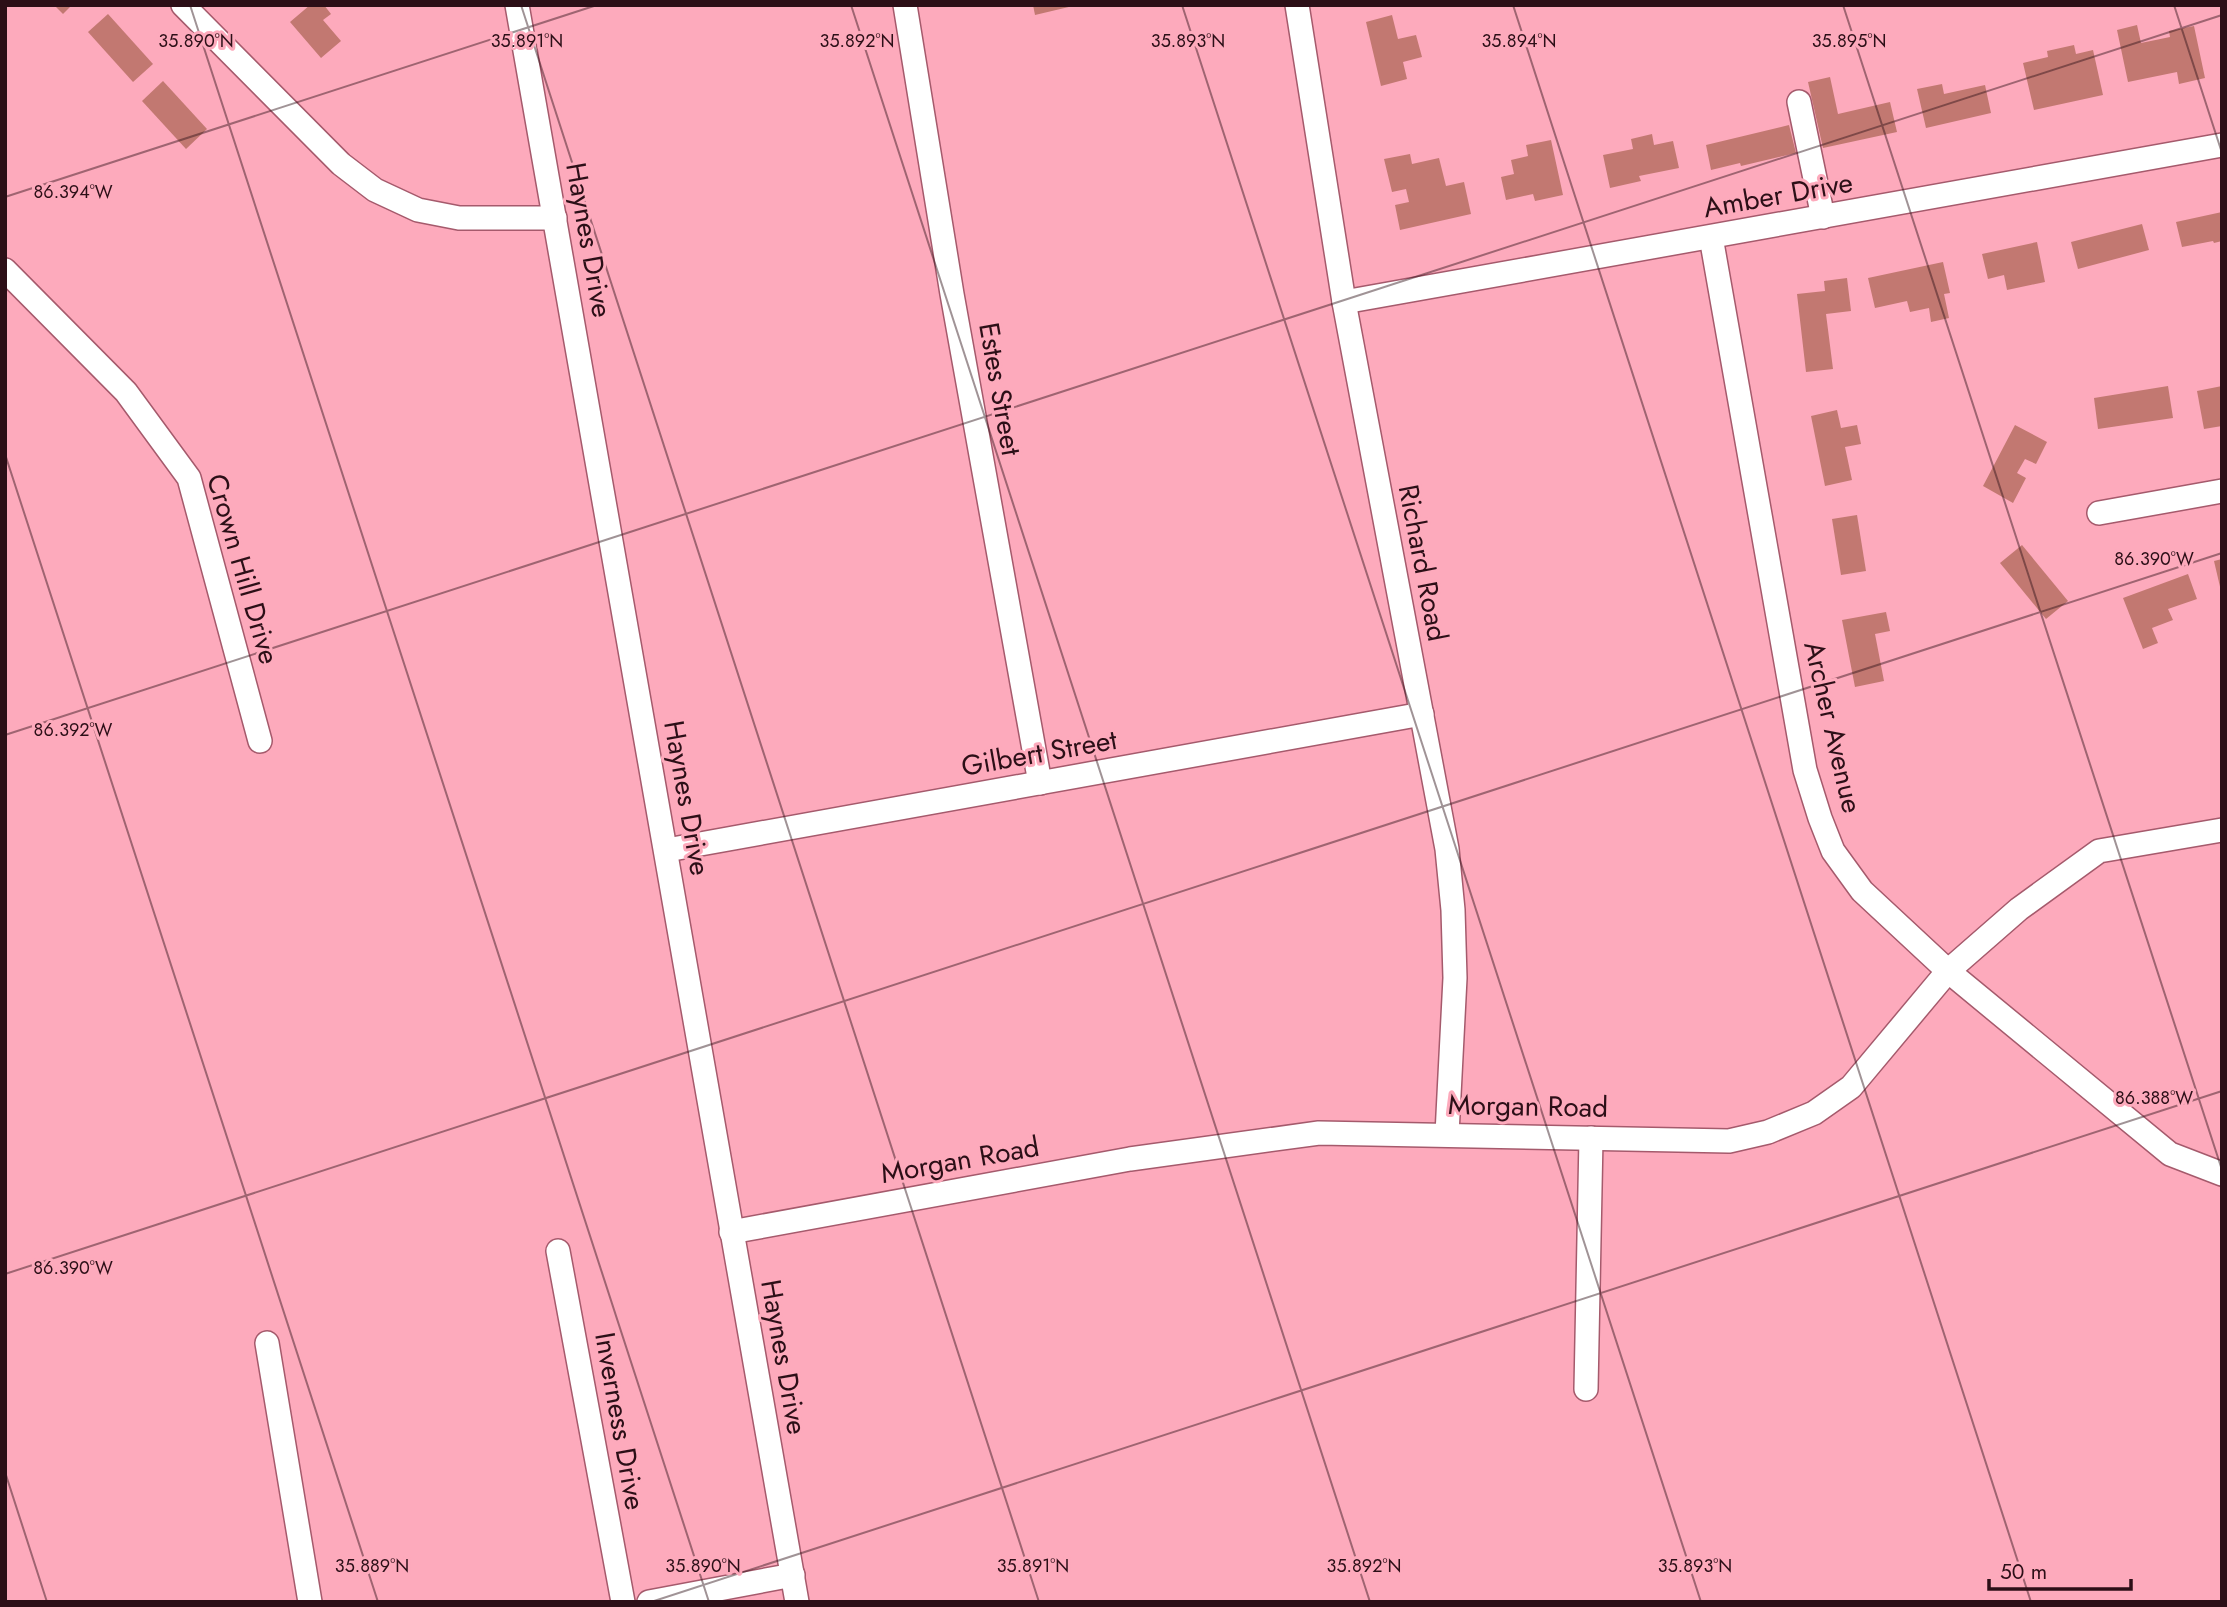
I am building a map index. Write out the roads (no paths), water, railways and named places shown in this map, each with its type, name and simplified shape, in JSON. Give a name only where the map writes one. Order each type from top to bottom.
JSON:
[{"type":"street","points":[[183,5],[341,164],[375,190],[418,210],[459,218],[555,218]]},
{"type":"street","name":"Haynes Drive","points":[[517,5],[797,1602]]},
{"type":"street","name":"Estes Street","points":[[905,5],[952,293],[1040,783]]},
{"type":"street","name":"Richard Road","points":[[1297,5],[1345,302],[1447,849],[1453,910],[1455,978],[1447,1134]]},
{"type":"street","points":[[1799,102],[1823,217]]},
{"type":"street","name":"Amber Drive","points":[[1345,302],[2222,145]]},
{"type":"street","name":"Archer Avenue","points":[[1711,237],[1805,770],[1819,818],[1833,851],[1862,891],[1948,971],[2170,1154],[2222,1174]]},
{"type":"street","name":"Crown Hill Drive","points":[[5,270],[126,392],[189,478],[260,741]]},
{"type":"street","points":[[2099,513],[2222,491]]},
{"type":"street","name":"Gilbert Street","points":[[667,850],[1422,714]]},
{"type":"street","name":"Morgan Road","points":[[731,1232],[1130,1159],[1319,1133],[1729,1141],[1768,1132],[1814,1113],[1851,1087],[1948,971],[2019,909],[2099,851],[2222,830]]},
{"type":"street","points":[[1586,1389],[1591,1138]]},
{"type":"street","name":"Inverness Drive","points":[[558,1251],[623,1602]]},
{"type":"street","points":[[267,1343],[310,1602]]},
{"type":"street","points":[[649,1602],[793,1575]]}]
